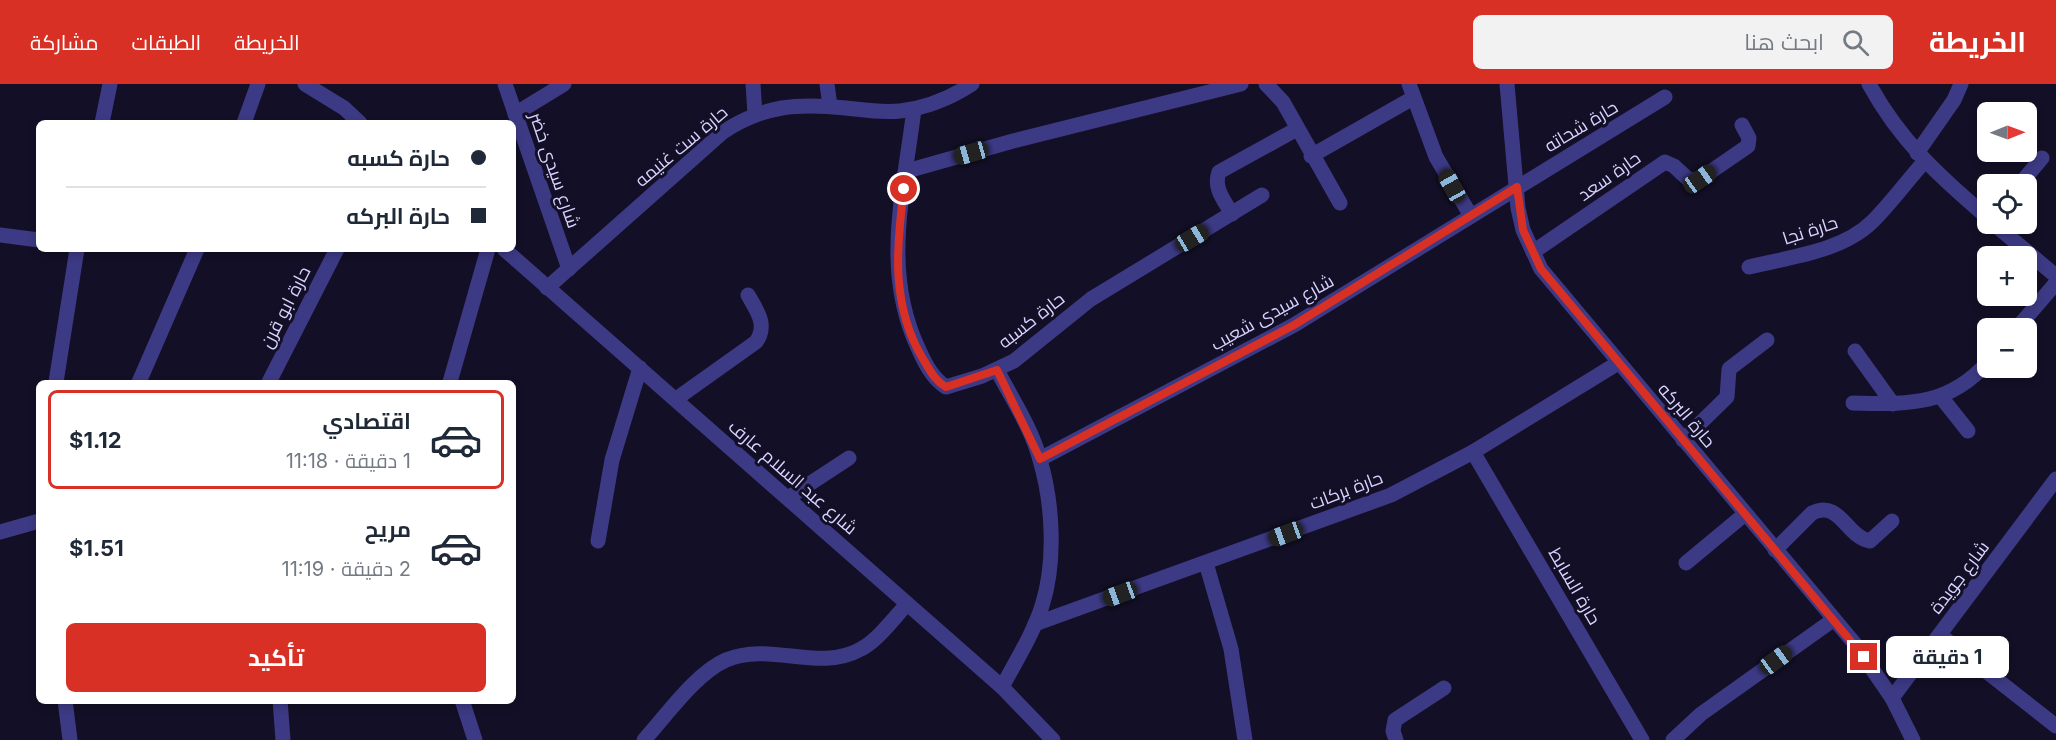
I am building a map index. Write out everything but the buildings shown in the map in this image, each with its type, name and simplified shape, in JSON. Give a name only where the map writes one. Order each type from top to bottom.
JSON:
[{"type":"street","points":[[103,120],[110,84]]},
{"type":"street","points":[[245,120],[258,84]]},
{"type":"street","points":[[305,84],[344,108],[357,120]]},
{"type":"street","name":"شارع سيدى خضر","points":[[505,84],[569,269]]},
{"type":"street","points":[[515,114],[564,84]]},
{"type":"street","points":[[753,84],[755,114]]},
{"type":"street","points":[[826,84],[830,106]]},
{"type":"street","name":"حارة ست غنيمه","points":[[547,288],[723,132],[755,114],[792,106],[830,106],[883,112],[914,109],[950,98],[972,84]]},
{"type":"street","points":[[907,171],[1013,141],[1241,84]]},
{"type":"street","points":[[1266,84],[1283,102],[1311,156],[1340,203]]},
{"type":"street","points":[[1869,84],[1881,107],[1920,158],[1977,208]]},
{"type":"street","name":"حارة نجا","points":[[1749,267],[1826,248],[1850,238],[1871,223],[1920,158],[1961,84]]},
{"type":"street","name":"حارة البركه","points":[[1511,86],[1517,187],[1523,230],[1553,285],[1861,653],[1892,698],[1913,740]]},
{"type":"street","points":[[1311,156],[1411,91],[1436,157],[1471,216]]},
{"type":"street","name":"حارة شحاته","points":[[1517,187],[1665,97]]},
{"type":"street","name":"حارة كسبه","points":[[914,109],[896,269],[904,313],[911,334],[933,376],[946,387],[997,370],[1041,341],[1056,325],[1091,299],[1262,195]]},
{"type":"street","name":"حارة سعد","points":[[1533,252],[1665,162],[1674,166],[1689,180],[1700,179],[1748,146],[1749,138],[1742,125]]},
{"type":"street","points":[[1232,214],[1218,189],[1216,180],[1219,172],[1297,129]]},
{"type":"street","points":[[2028,174],[2042,158]]},
{"type":"street","name":"شارع سيدى شعيب","points":[[1040,459],[1294,325],[1517,187]]},
{"type":"street","points":[[2006,234],[2056,276]]},
{"type":"street","points":[[0,235],[36,240]]},
{"type":"street","points":[[56,380],[77,252]]},
{"type":"street","points":[[140,380],[196,252]]},
{"type":"street","name":"حارة ابو قرن","points":[[270,380],[334,252]]},
{"type":"street","points":[[451,380],[487,252]]},
{"type":"street","name":"شارع عبد السلام عارف","points":[[507,252],[1002,687],[1053,740]]},
{"type":"street","points":[[2026,318],[2056,283]]},
{"type":"street","points":[[676,399],[756,342],[763,326],[748,295]]},
{"type":"street","points":[[1683,440],[1727,398],[1727,375],[1732,365],[1767,340]]},
{"type":"street","points":[[1855,351],[1893,404]]},
{"type":"street","name":"حارة بركات","points":[[1035,624],[1391,495],[1473,452],[1618,363]]},
{"type":"street","points":[[598,541],[612,460],[640,368]]},
{"type":"street","points":[[997,370],[1040,459],[1048,507],[1049,556],[1043,604],[1002,687]]},
{"type":"street","points":[[1853,404],[1917,403],[1941,397],[1977,373]]},
{"type":"street","points":[[1941,397],[1968,430]]},
{"type":"street","name":"حارة السابط","points":[[1473,452],[1642,740]]},
{"type":"street","points":[[788,498],[849,458]]},
{"type":"street","name":"شارع جويدة","points":[[1892,698],[2056,479]]},
{"type":"street","points":[[1775,550],[1812,513],[1819,509],[1835,512],[1861,538],[1870,541],[1892,521]]},
{"type":"street","points":[[1686,563],[1744,514]]},
{"type":"street","points":[[0,532],[36,522]]},
{"type":"street","points":[[1206,563],[1231,650],[1245,740]]},
{"type":"street","points":[[644,740],[707,672],[724,661],[764,652],[807,659],[845,656],[863,649],[907,604]]},
{"type":"street","points":[[1673,740],[1701,714],[1833,620]]},
{"type":"street","points":[[1940,635],[2056,726]]},
{"type":"street","points":[[1396,740],[1393,731],[1395,720],[1444,688]]},
{"type":"street","points":[[66,704],[70,740]]},
{"type":"street","points":[[280,704],[283,740]]},
{"type":"street","points":[[463,704],[474,740]]},
{"type":"route","points":[[904,189],[896,269],[904,313],[920,354],[938,383],[946,387],[955,386],[997,370],[1029,430],[1040,459],[1294,325],[1517,187],[1518,208],[1523,230],[1541,269],[1864,657]]}]
